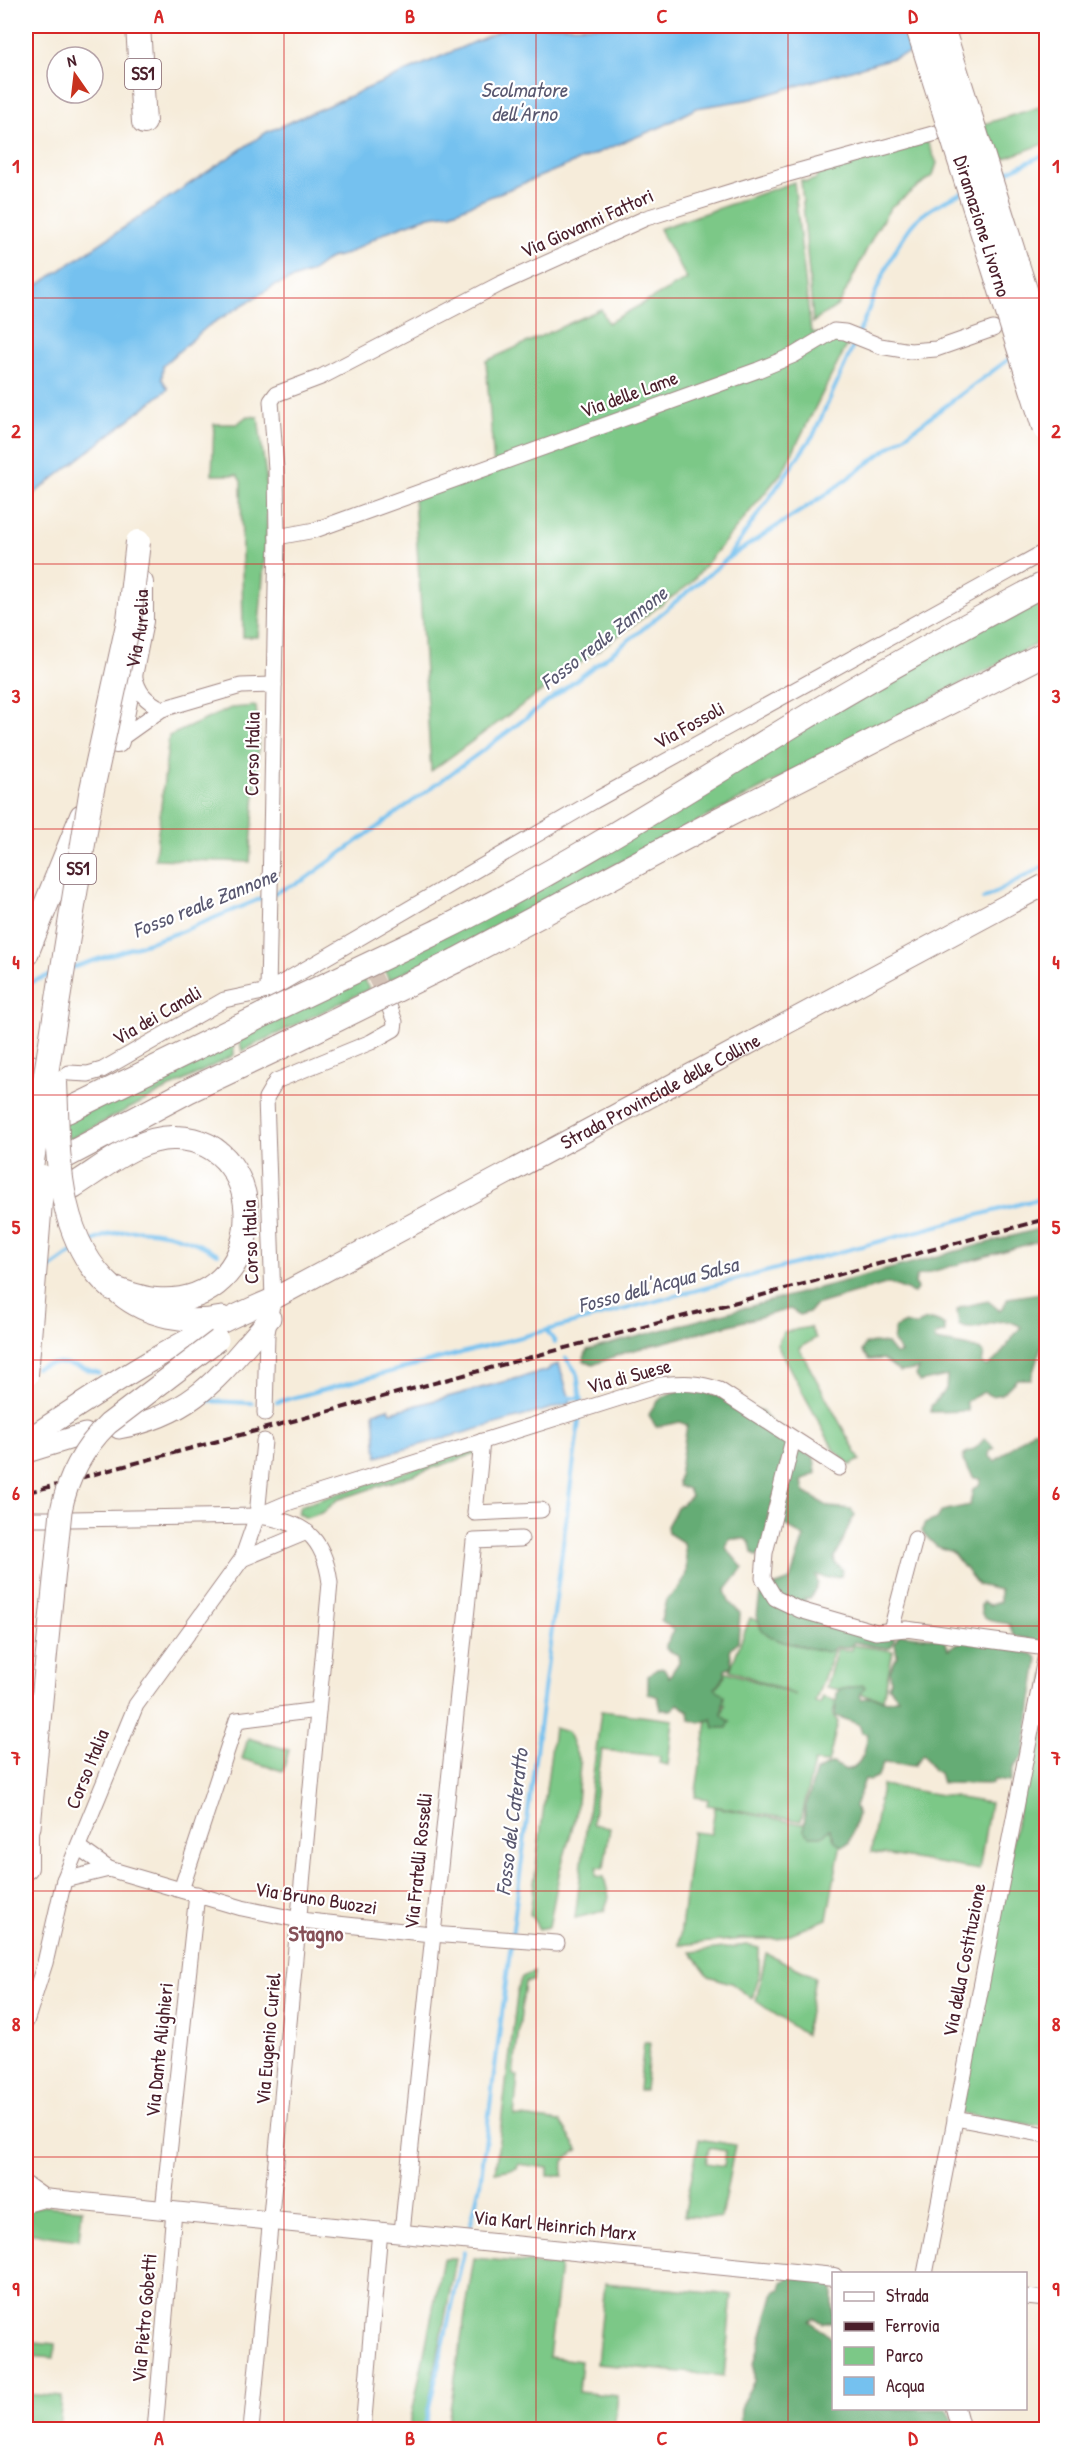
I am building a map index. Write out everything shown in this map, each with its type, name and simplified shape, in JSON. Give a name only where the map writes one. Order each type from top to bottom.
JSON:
[{"type":"highway","name":"Diramazione Livorno","points":[[920,26],[1047,428]]},
{"type":"highway","name":"Diramazione Livorno","points":[[940,26],[1047,361]]},
{"type":"main road","name":"SS1","points":[[138,26],[144,122]]},
{"type":"main road","name":"Via Aurelia","points":[[26,1375],[45,1153],[62,1078],[84,902],[141,621],[138,542],[129,620],[91,794],[42,1194]]},
{"type":"main road","points":[[67,1111],[266,1003],[439,931],[502,900],[611,838],[795,724],[1047,583]]},
{"type":"main road","points":[[66,1156],[188,1091],[455,961],[720,819],[1047,653]]},
{"type":"main road","points":[[26,954],[91,794]]},
{"type":"main road","name":"Strada Provinciale delle Colline","points":[[271,1309],[1047,884]]},
{"type":"main road","points":[[62,1078],[60,1167],[72,1227],[79,1249],[90,1267],[131,1304],[161,1317],[196,1319],[271,1309]]},
{"type":"main road","points":[[42,1194],[137,1147],[174,1137],[199,1143],[218,1155],[229,1166],[245,1196],[248,1225],[240,1253],[230,1271],[212,1286],[172,1300],[155,1300],[112,1288]]},
{"type":"main road","points":[[27,1860],[61,1511],[71,1479],[89,1446],[103,1429],[218,1340],[253,1317],[271,1309]]},
{"type":"main road","points":[[119,1428],[163,1416],[188,1402],[228,1369],[271,1309]]},
{"type":"main road","points":[[85,1434],[30,1445],[146,1363],[238,1314]]},
{"type":"main road","points":[[26,1809],[27,1860]]},
{"type":"street","name":"Via Giovanni Fattori","points":[[271,401],[276,394],[321,377],[500,284],[646,218],[788,174],[940,132]]},
{"type":"street","name":"Via delle Lame","points":[[277,537],[315,530],[758,370],[794,355],[827,334],[845,332],[880,346],[910,351],[936,349],[993,329]]},
{"type":"street","name":"Corso Italia","points":[[266,1003],[270,918],[277,537],[276,469],[271,401]]},
{"type":"street","name":"Via Fossoli","points":[[266,1003],[359,948],[389,919],[594,801],[1047,552]]},
{"type":"street","points":[[132,668],[137,688],[142,696],[162,709]]},
{"type":"street","points":[[117,741],[162,709],[241,686],[274,685]]},
{"type":"street","name":"Via dei Canali","points":[[62,1078],[102,1070],[224,1000],[266,1003]]},
{"type":"street","name":"Corso Italia","points":[[265,1413],[271,1309],[266,1098],[269,1089],[276,1081],[371,1042],[394,1029],[395,1022],[389,1006]]},
{"type":"street","name":"Via di Suese","points":[[257,1516],[290,1502],[661,1385],[693,1383],[719,1390],[839,1468]]},
{"type":"street","points":[[794,1439],[765,1553],[763,1578],[775,1598],[800,1610],[876,1632],[906,1629],[1047,1648]]},
{"type":"street","points":[[482,1441],[475,1512],[541,1510]]},
{"type":"street","name":"Corso Italia","points":[[26,2022],[45,1963],[64,1880],[136,1705],[242,1559],[257,1516],[264,1442]]},
{"type":"street","points":[[70,1519],[257,1516]]},
{"type":"street","name":"Via Eugenio Curiel","points":[[251,2430],[330,1582],[322,1550],[307,1532],[285,1519],[257,1516]]},
{"type":"street","points":[[32,1519],[50,1519]]},
{"type":"street","points":[[242,1559],[307,1532]]},
{"type":"street","name":"Via Fratelli Rosselli","points":[[402,2232],[431,1934],[474,1541],[521,1539]]},
{"type":"street","points":[[891,1630],[915,1539]]},
{"type":"street","name":"Via della Costituzione","points":[[926,2272],[1047,1654]]},
{"type":"street","points":[[181,1890],[237,1720],[318,1710]]},
{"type":"street","name":"Via Bruno Buozzi","points":[[78,1847],[109,1869],[300,1920],[431,1934],[557,1943]]},
{"type":"street","name":"Via Bruno Buozzi","points":[[64,1880],[109,1869]]},
{"type":"street","name":"Via Dante Alighieri","points":[[169,2210],[197,1894]]},
{"type":"street","points":[[955,2118],[1047,2135]]},
{"type":"street","points":[[26,2186],[34,2201]]},
{"type":"street","name":"Via Karl Heinrich Marx","points":[[34,2201],[169,2210],[402,2232],[832,2277]]},
{"type":"street","name":"Via Pietro Gobetti","points":[[155,2430],[169,2210]]},
{"type":"street","points":[[363,2430],[380,2230]]},
{"type":"street","points":[[1027,2297],[1047,2300]]},
{"type":"street","points":[[955,2410],[961,2430]]},
{"type":"green space","points":[[1046,105],[1046,143],[995,162],[984,124]]},
{"type":"green space","points":[[927,141],[937,163],[933,175],[891,207],[877,229],[840,303],[813,323],[801,180],[806,182],[816,179],[817,175]]},
{"type":"green space","points":[[794,182],[811,332],[850,339],[783,471],[690,584],[431,771],[414,497],[494,467],[486,361],[601,309],[608,323],[687,279],[659,229]]},
{"type":"green space","points":[[247,416],[258,417],[266,477],[267,530],[258,637],[243,637],[241,481],[237,475],[212,475],[214,424],[237,424]]},
{"type":"green space","points":[[1046,592],[1046,639],[464,944],[389,980],[382,965],[971,630]]},
{"type":"green space","points":[[256,706],[259,737],[250,862],[155,859],[169,736],[231,708]]},
{"type":"green space","points":[[361,974],[369,989],[242,1051],[238,1035]]},
{"type":"green space","points":[[233,1036],[234,1055],[66,1141],[26,1165],[26,1142]]},
{"type":"green space","points":[[1046,1227],[1046,1239],[917,1276],[915,1282],[917,1289],[914,1293],[889,1283],[815,1305],[809,1312],[800,1315],[790,1309],[623,1353],[593,1365],[583,1361],[587,1350]]},
{"type":"green space","points":[[1040,1293],[1046,1298],[1046,1347],[1041,1347],[1031,1379],[1017,1379],[1002,1394],[991,1396],[984,1392],[966,1401],[968,1411],[931,1412],[931,1406],[946,1389],[947,1376],[919,1382],[916,1375],[919,1369],[900,1372],[883,1359],[869,1360],[862,1351],[865,1344],[874,1342],[887,1344],[895,1354],[901,1353],[893,1341],[895,1328],[905,1323],[916,1326],[923,1321],[930,1320],[945,1326],[945,1332],[934,1336],[936,1341],[976,1348],[984,1353],[982,1364],[987,1366],[996,1359],[1021,1327],[1004,1321],[966,1328],[959,1325],[957,1310],[988,1301],[999,1310],[1003,1308],[1008,1298]]},
{"type":"green space","points":[[810,1327],[816,1338],[799,1348],[860,1460],[850,1465],[833,1448],[777,1345],[783,1332]]},
{"type":"green space","points":[[696,1388],[762,1412],[793,1448],[814,1457],[816,1473],[802,1481],[804,1492],[829,1507],[851,1509],[855,1516],[834,1557],[835,1563],[843,1570],[841,1576],[828,1578],[816,1575],[818,1584],[810,1599],[804,1599],[805,1602],[819,1612],[894,1634],[893,1645],[888,1648],[854,1642],[850,1647],[837,1647],[828,1652],[771,1637],[761,1629],[757,1615],[760,1595],[764,1590],[790,1580],[804,1537],[782,1523],[778,1529],[778,1543],[757,1557],[752,1553],[750,1543],[745,1539],[729,1539],[726,1548],[743,1568],[725,1591],[730,1603],[740,1613],[738,1643],[730,1649],[732,1666],[725,1669],[725,1676],[715,1688],[724,1695],[722,1715],[730,1722],[727,1728],[714,1728],[712,1719],[700,1723],[690,1720],[689,1711],[678,1704],[671,1710],[661,1710],[658,1697],[648,1693],[648,1676],[657,1669],[664,1668],[669,1677],[679,1662],[678,1655],[666,1649],[674,1631],[661,1620],[666,1600],[680,1587],[686,1575],[686,1561],[684,1543],[668,1533],[667,1526],[677,1508],[691,1496],[688,1489],[679,1486],[678,1482],[687,1425],[680,1422],[656,1427],[649,1415],[657,1402],[668,1394]]},
{"type":"green space","points":[[1033,1430],[1046,1431],[1046,1640],[1043,1642],[1014,1636],[1009,1624],[986,1619],[981,1611],[981,1605],[983,1602],[990,1605],[1000,1602],[1000,1590],[978,1585],[952,1552],[936,1546],[922,1532],[924,1524],[937,1519],[942,1511],[970,1505],[973,1489],[979,1485],[981,1479],[974,1478],[963,1461],[964,1454],[976,1448],[985,1438],[995,1448],[990,1450],[989,1456],[995,1461]]},
{"type":"green space","points":[[474,1449],[478,1453],[337,1500],[324,1512],[306,1518],[298,1513],[300,1506]]},
{"type":"green space","points":[[750,1618],[834,1650],[815,1702],[820,1704],[823,1697],[836,1701],[833,1715],[838,1722],[828,1763],[814,1762],[801,1821],[707,1805],[708,1799],[695,1797],[707,1721],[712,1719],[713,1722],[730,1722],[722,1715],[725,1705],[715,1688],[725,1676],[725,1671],[796,1695],[730,1670]]},
{"type":"green space","points":[[899,1634],[945,1639],[948,1649],[965,1639],[1033,1654],[1038,1659],[1024,1755],[1013,1768],[1010,1782],[994,1780],[991,1784],[942,1783],[939,1773],[933,1770],[923,1754],[914,1766],[883,1763],[878,1776],[870,1780],[865,1779],[855,1807],[858,1814],[849,1843],[842,1846],[835,1841],[830,1829],[822,1836],[810,1836],[804,1831],[805,1809],[816,1771],[833,1763],[846,1770],[852,1768],[860,1761],[867,1740],[868,1734],[862,1733],[859,1724],[835,1716],[837,1693],[839,1690],[862,1685],[865,1687],[860,1696],[862,1699],[872,1697],[888,1701],[898,1698],[888,1686],[891,1681],[890,1671],[897,1656],[895,1643]]},
{"type":"green space","points":[[853,1645],[893,1651],[883,1699],[826,1687],[837,1649],[852,1650]]},
{"type":"green space","points":[[1046,1670],[1046,2127],[959,2113]]},
{"type":"green space","points":[[601,1711],[673,1720],[668,1765],[659,1763],[660,1756],[602,1750],[592,1824],[610,1827],[604,1868],[597,1867],[596,1876],[604,1877],[609,1897],[604,1911],[575,1918]]},
{"type":"green space","points":[[554,1728],[568,1732],[580,1763],[576,1816],[560,1870],[549,1927],[539,1929],[530,1914]]},
{"type":"green space","points":[[248,1738],[289,1750],[283,1771],[242,1759]]},
{"type":"green space","points":[[882,1785],[990,1803],[979,1870],[871,1852]]},
{"type":"green space","points":[[715,1807],[843,1832],[827,1919],[778,1939],[742,1939],[679,1945],[693,1832],[711,1834]]},
{"type":"green space","points":[[747,1945],[759,1948],[759,1973],[752,1999],[731,1983],[709,1976],[691,1952]]},
{"type":"green space","points":[[766,1953],[815,1977],[805,2035],[756,2001]]},
{"type":"green space","points":[[534,1972],[533,1981],[525,1982],[513,2075],[518,2076],[514,2116],[560,2122],[578,2149],[564,2161],[563,2176],[548,2176],[548,2168],[518,2164],[517,2168],[495,2172],[518,1988],[522,1977]]},
{"type":"green space","points":[[644,2043],[650,2043],[645,2090],[639,2090]]},
{"type":"green space","points":[[699,2139],[735,2145],[721,2218],[684,2216]],"holes":[[[709,2148],[726,2151],[724,2166],[706,2163]]]},
{"type":"green space","points":[[44,2206],[82,2209],[79,2240],[26,2233],[26,2209]]},
{"type":"green space","points":[[474,2258],[560,2266],[549,2357],[581,2361],[578,2392],[618,2396],[614,2429],[447,2429]]},
{"type":"green space","points":[[443,2259],[456,2259],[424,2429],[409,2429]]},
{"type":"green space","points":[[791,2276],[832,2280],[832,2323],[823,2323],[815,2318],[810,2321],[832,2338],[832,2410],[948,2410],[958,2429],[740,2430],[741,2405],[754,2381],[754,2364],[774,2291],[781,2289],[782,2283]]},
{"type":"green space","points":[[605,2283],[732,2295],[724,2376],[597,2364]]},
{"type":"green space","points":[[26,2341],[55,2344],[54,2358],[28,2356],[26,2380]]},
{"type":"green space","points":[[26,2394],[62,2397],[59,2429],[26,2429]]},
{"type":"water","name":"Scolmatore dell'Arno","points":[[511,26],[1002,26],[752,99],[696,108],[663,126],[451,213],[430,216],[386,232],[347,254],[330,258],[311,272],[274,286],[208,326],[163,365],[162,379],[168,389],[26,500],[26,293],[267,132]]},
{"type":"water","points":[[559,1364],[571,1403],[377,1457],[374,1412],[389,1408],[391,1412],[548,1370]]},
{"type":"waterway","name":"Fosso reale Zannone","points":[[998,176],[1046,154]]},
{"type":"waterway","name":"Fosso reale Zannone","points":[[858,335],[888,264],[903,237],[911,226],[928,211],[961,193]]},
{"type":"waterway","name":"Fosso reale Zannone","points":[[274,893],[304,880],[489,746],[638,633],[726,560],[814,434],[855,342]]},
{"type":"waterway","points":[[728,558],[825,495],[1013,356]]},
{"type":"waterway","points":[[983,899],[1046,865]]},
{"type":"waterway","name":"Fosso reale Zannone","points":[[71,968],[180,932],[267,896]]},
{"type":"waterway","name":"Fosso reale Zannone","points":[[26,984],[53,974]]},
{"type":"waterway","name":"Fosso dell'Acqua Salsa","points":[[277,1402],[1046,1197]]},
{"type":"waterway","points":[[87,1244],[120,1232],[153,1231],[187,1239],[218,1254]]},
{"type":"waterway","points":[[42,1274],[73,1252]]},
{"type":"waterway","name":"Fosso del Cateratto","points":[[547,1331],[555,1342]]},
{"type":"waterway","name":"Fosso del Cateratto","points":[[566,1358],[577,1373],[581,1402]]},
{"type":"waterway","name":"Fosso dell'Acqua Salsa","points":[[36,1368],[60,1364],[99,1373]]},
{"type":"waterway","points":[[565,1397],[582,1399]]},
{"type":"waterway","name":"Fosso dell'Acqua Salsa","points":[[209,1401],[252,1403]]},
{"type":"waterway","name":"Fosso del Cateratto","points":[[512,1936],[579,1421]]},
{"type":"waterway","name":"Fosso del Cateratto","points":[[470,2227],[480,2184],[511,1943]]},
{"type":"waterway","name":"Fosso del Cateratto","points":[[424,2430],[464,2252]]},
{"type":"tunnel","points":[[1025,313],[1046,302]]},
{"type":"tunnel","points":[[363,954],[388,1003]]},
{"type":"railway","points":[[80,1478],[1046,1219]]},
{"type":"railway","points":[[28,1492],[57,1485]]},
{"type":"district","name":"Stagno","points":[[316,1933]]}]
